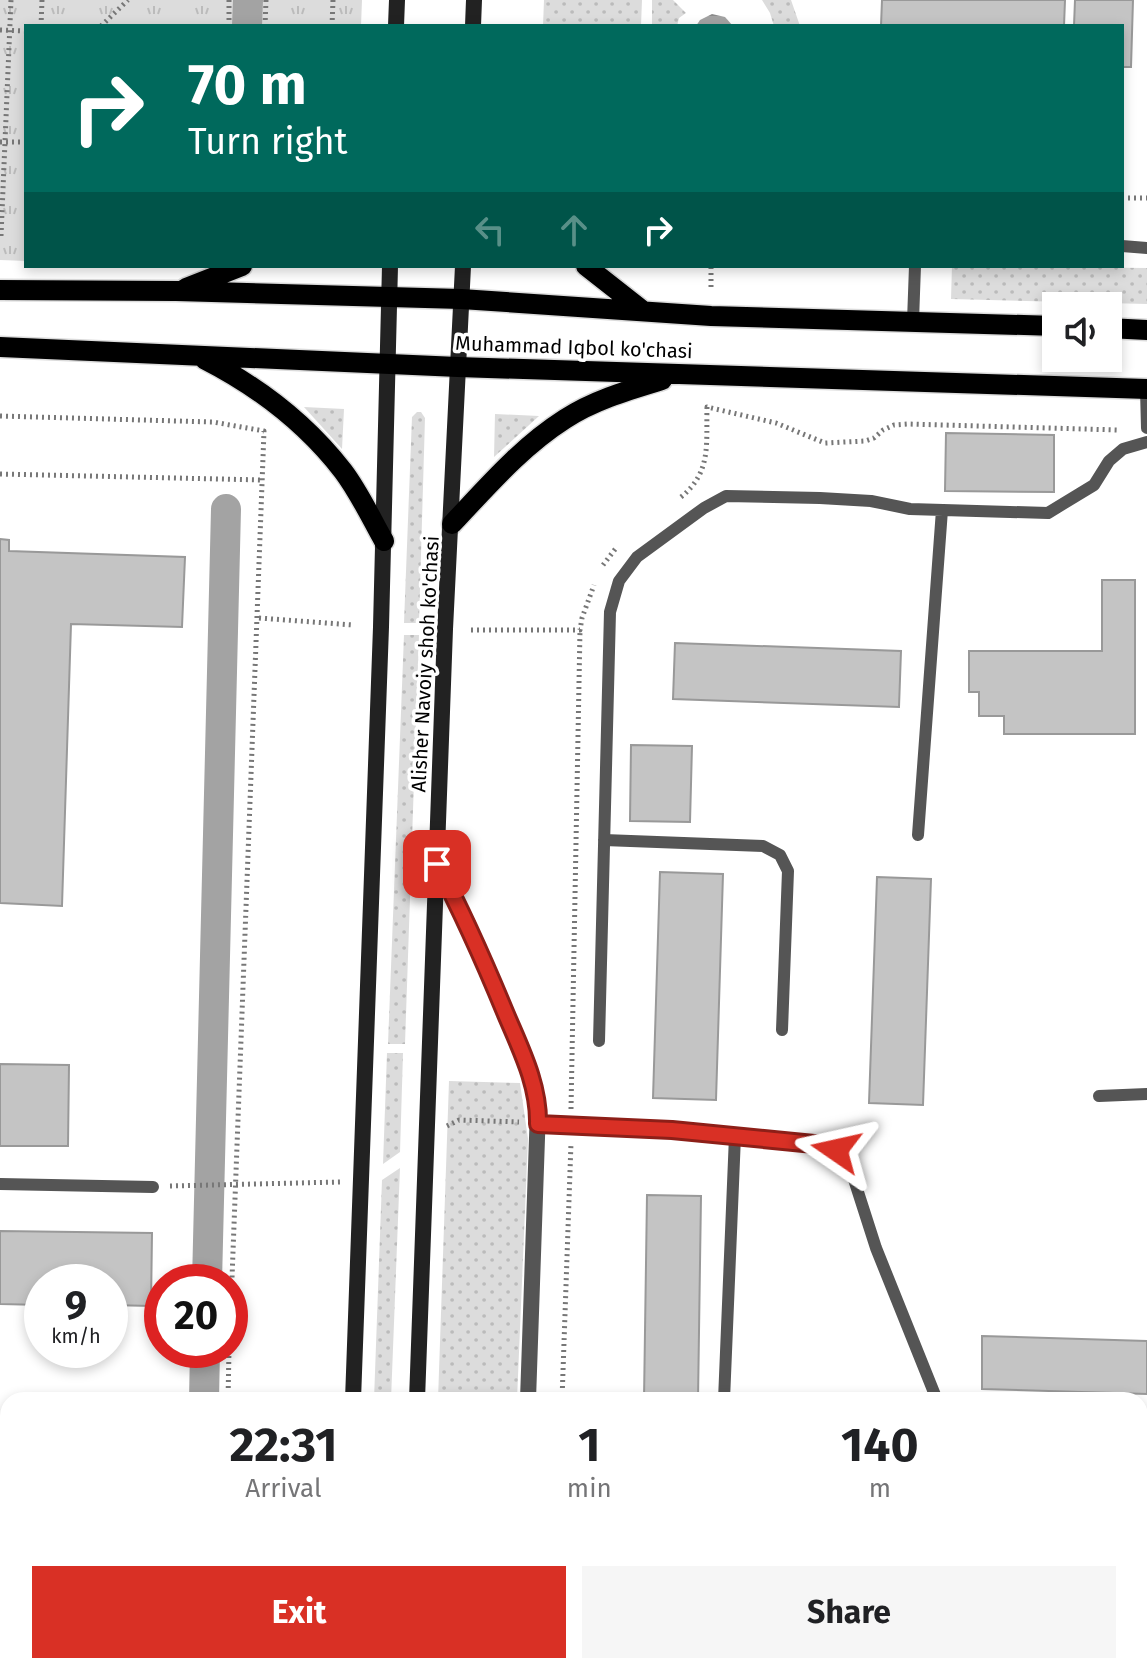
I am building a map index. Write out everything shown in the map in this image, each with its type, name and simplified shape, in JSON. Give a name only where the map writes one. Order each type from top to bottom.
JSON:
[{"type":"main road","points":[[396,24],[397,0]]},
{"type":"main road","points":[[473,24],[474,0]]},
{"type":"main road","points":[[176,291],[237,268]]},
{"type":"main road","points":[[353,1392],[384,541],[390,268]]},
{"type":"main road","name":"Alisher Navoiy shoh ko'chasi","points":[[417,1392],[463,268]]},
{"type":"main road","points":[[589,268],[642,310]]},
{"type":"main road","name":"Muhammad Iqbol ko'chasi","points":[[0,290],[176,291],[461,299],[812,320],[1042,326]]},
{"type":"main road","points":[[1122,329],[1147,330]]},
{"type":"main road","name":"Muhammad Iqbol ko'chasi","points":[[0,347],[676,375],[1146,389]]},
{"type":"main road","points":[[197,355],[243,378],[292,414],[344,472],[384,541]]},
{"type":"main road","points":[[452,524],[514,459],[566,418],[619,393],[676,375]]},
{"type":"street","points":[[437,864],[468,924],[533,1079],[538,1124],[528,1392]]},
{"type":"lane","points":[[913,321],[915,268]]},
{"type":"lane","points":[[1146,389],[1147,428]]},
{"type":"lane","points":[[599,1041],[610,612],[619,581],[637,557],[704,508],[726,496],[871,501],[910,509],[1048,513],[1094,485],[1109,461],[1123,449],[1147,442]]},
{"type":"lane","points":[[918,835],[942,510]]},
{"type":"lane","points":[[604,840],[763,846],[780,855],[788,871],[782,1030]]},
{"type":"lane","points":[[1099,1096],[1147,1094]]},
{"type":"lane","points":[[538,1124],[672,1130],[814,1144],[836,1150],[850,1167],[876,1248],[934,1392]]},
{"type":"lane","points":[[724,1392],[735,1136]]},
{"type":"lane","points":[[0,1184],[153,1187]]},
{"type":"path","points":[[1,236],[11,0]]},
{"type":"path","points":[[41,24],[42,0]]},
{"type":"path","points":[[103,24],[128,0]]},
{"type":"path","points":[[229,0],[229,24]]},
{"type":"path","points":[[265,24],[266,0]]},
{"type":"path","points":[[332,24],[333,0]]},
{"type":"path","points":[[0,30],[24,31]]},
{"type":"path","points":[[3,142],[24,142]]},
{"type":"path","points":[[1124,198],[1147,198]]},
{"type":"path","points":[[711,268],[711,287]]},
{"type":"path","points":[[678,499],[698,481],[704,468],[707,407],[776,423],[825,443],[865,441],[894,425],[908,424],[1131,430]]},
{"type":"path","points":[[0,416],[213,422],[264,431],[232,1264]]},
{"type":"path","points":[[0,474],[263,480]]},
{"type":"path","points":[[602,569],[611,554],[625,541]]},
{"type":"path","points":[[562,1392],[571,1125],[580,630],[596,583]]},
{"type":"path","points":[[259,618],[353,625]]},
{"type":"path","points":[[471,630],[580,630]]},
{"type":"path","points":[[426,1140],[459,1120],[538,1124]]},
{"type":"path","points":[[194,1185],[224,1187],[360,1181]]},
{"type":"path","points":[[228,1392],[229,1368]]},
{"type":"green space","points":[[0,0],[362,0],[361,24],[24,24],[24,261],[0,260]]},
{"type":"green space","points":[[544,0],[642,0],[641,24],[543,24]]},
{"type":"green space","points":[[652,0],[673,0],[686,13],[679,18],[678,24],[652,24]]},
{"type":"green space","points":[[762,0],[791,0],[799,24],[773,24]]},
{"type":"green space","points":[[952,268],[1147,268],[1147,304],[1122,303],[1122,292],[1042,292],[1042,301],[951,299]]},
{"type":"green space","points":[[304,407],[344,409],[342,449]]},
{"type":"green space","points":[[417,412],[425,418],[419,623],[404,623],[412,417]]},
{"type":"green space","points":[[495,414],[539,416],[494,457]]},
{"type":"green space","points":[[404,635],[419,635],[405,1044],[388,1044]]},
{"type":"green space","points":[[387,1053],[403,1053],[400,1152],[383,1164]]},
{"type":"green space","points":[[449,1081],[520,1083],[528,1139],[517,1392],[438,1392]]},
{"type":"green space","points":[[400,1168],[391,1392],[374,1392],[382,1180]]},
{"type":"shaded area","points":[[712,14],[725,17],[731,24],[697,24]]},
{"type":"building","points":[[882,0],[1065,0],[1064,24],[881,24]]},
{"type":"building","points":[[1075,0],[1133,0],[1131,67],[1124,67],[1124,24],[1074,24]]},
{"type":"building","points":[[946,433],[1054,435],[1054,492],[945,491]]},
{"type":"building","points":[[0,539],[9,540],[9,551],[185,557],[182,627],[71,624],[62,906],[0,903]]},
{"type":"building","points":[[1102,580],[1135,580],[1135,734],[1004,734],[1004,716],[979,716],[979,692],[969,692],[969,651],[1102,651]]},
{"type":"building","points":[[675,643],[901,651],[899,707],[673,699]]},
{"type":"building","points":[[631,745],[692,746],[690,822],[630,821]]},
{"type":"building","points":[[660,872],[723,874],[716,1100],[653,1098]]},
{"type":"building","points":[[877,877],[931,879],[923,1105],[869,1103]]},
{"type":"building","points":[[0,1064],[69,1065],[68,1146],[0,1146]]},
{"type":"building","points":[[647,1195],[701,1196],[698,1392],[644,1392]]},
{"type":"building","points":[[0,1231],[152,1233],[152,1264],[144,1264],[144,1306],[128,1305],[128,1264],[24,1264],[24,1305],[0,1304]]},
{"type":"building","points":[[982,1336],[1147,1341],[1147,1392],[982,1389]]},
{"type":"waterway","points":[[247,24],[248,0]]},
{"type":"waterway","points":[[207,1264],[226,509]]},
{"type":"waterway","points":[[204,1392],[205,1368]]},
{"type":"route","points":[[437,864],[468,924],[533,1079],[538,1124],[672,1130],[814,1144],[836,1150]]}]
